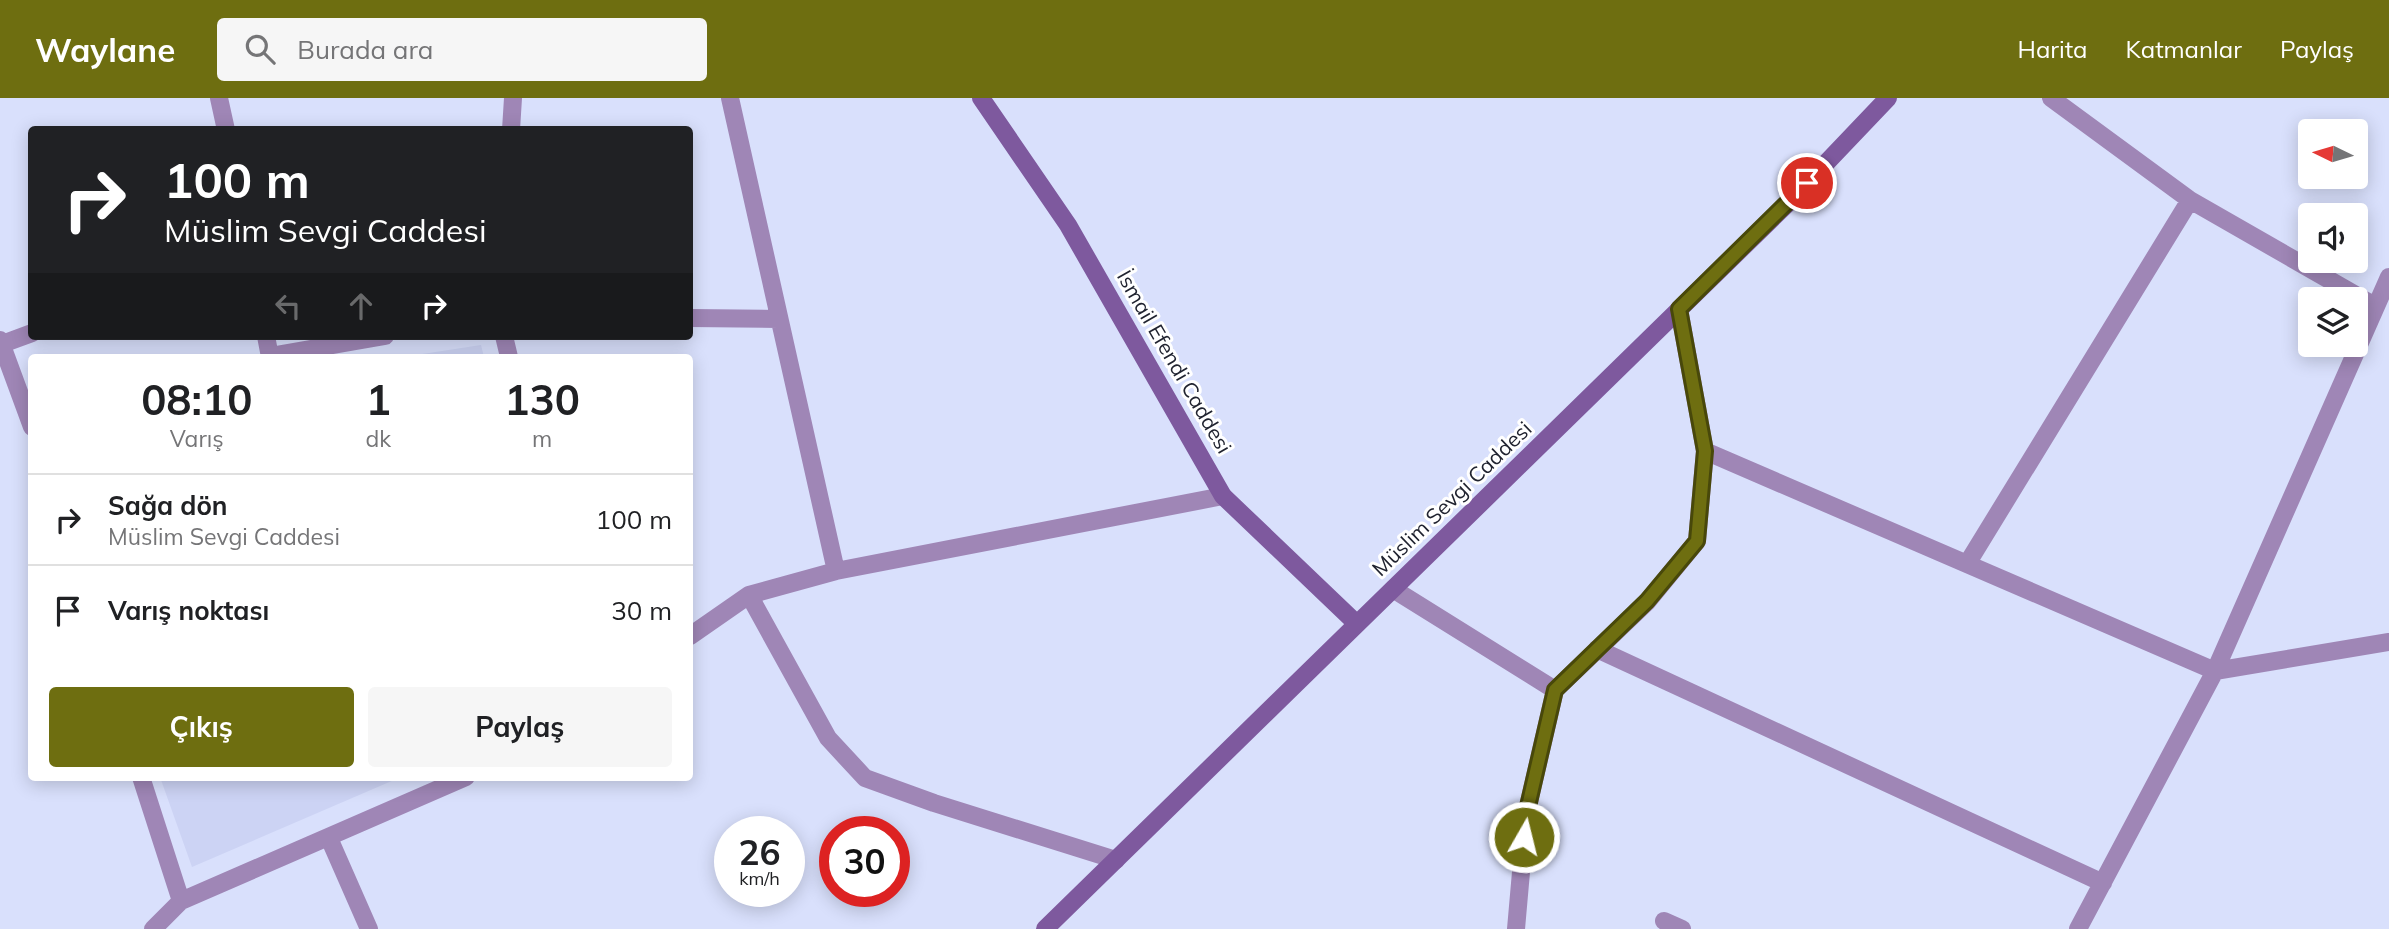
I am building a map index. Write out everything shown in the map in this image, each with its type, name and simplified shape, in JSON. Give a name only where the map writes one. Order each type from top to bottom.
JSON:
[{"type":"main road","name":"İsmail Efendi Caddesi","points":[[981,98],[1068,225],[1223,496],[1357,624]]},
{"type":"main road","name":"Müslim Sevgi Caddesi","points":[[1045,929],[1679,309],[1883,100]]},
{"type":"street","points":[[219,98],[225,126]]},
{"type":"street","points":[[511,126],[513,98]]},
{"type":"street","points":[[730,98],[836,571]]},
{"type":"street","points":[[2051,98],[2190,200],[2375,306]]},
{"type":"street","points":[[1967,564],[2190,200]]},
{"type":"street","points":[[2078,929],[2215,671],[2389,277]]},
{"type":"street","points":[[1516,929],[1526,815],[1555,690],[1647,601],[1697,541],[1705,451],[1679,309]]},
{"type":"street","points":[[693,318],[778,319]]},
{"type":"street","points":[[28,334],[1,342],[28,416]]},
{"type":"street","points":[[286,354],[363,340]]},
{"type":"street","points":[[1705,451],[2215,671],[2389,642]]},
{"type":"street","points":[[693,634],[749,596],[836,571],[1223,496]]},
{"type":"street","points":[[1393,589],[1555,690]]},
{"type":"street","points":[[749,596],[828,738],[865,778],[934,803],[1116,860]]},
{"type":"street","points":[[1597,649],[2103,883]]},
{"type":"street","points":[[142,781],[181,901]]},
{"type":"street","points":[[153,929],[181,901],[457,781]]},
{"type":"street","points":[[329,838],[369,929]]},
{"type":"street","points":[[1664,921],[1682,929]]},
{"type":"shaded area","points":[[481,345],[483,354],[422,354]]},
{"type":"shaded area","points":[[161,781],[392,781],[192,867]]},
{"type":"route","points":[[1524,837],[1526,815],[1555,690],[1647,601],[1697,541],[1705,451],[1679,309],[1807,183]]}]
